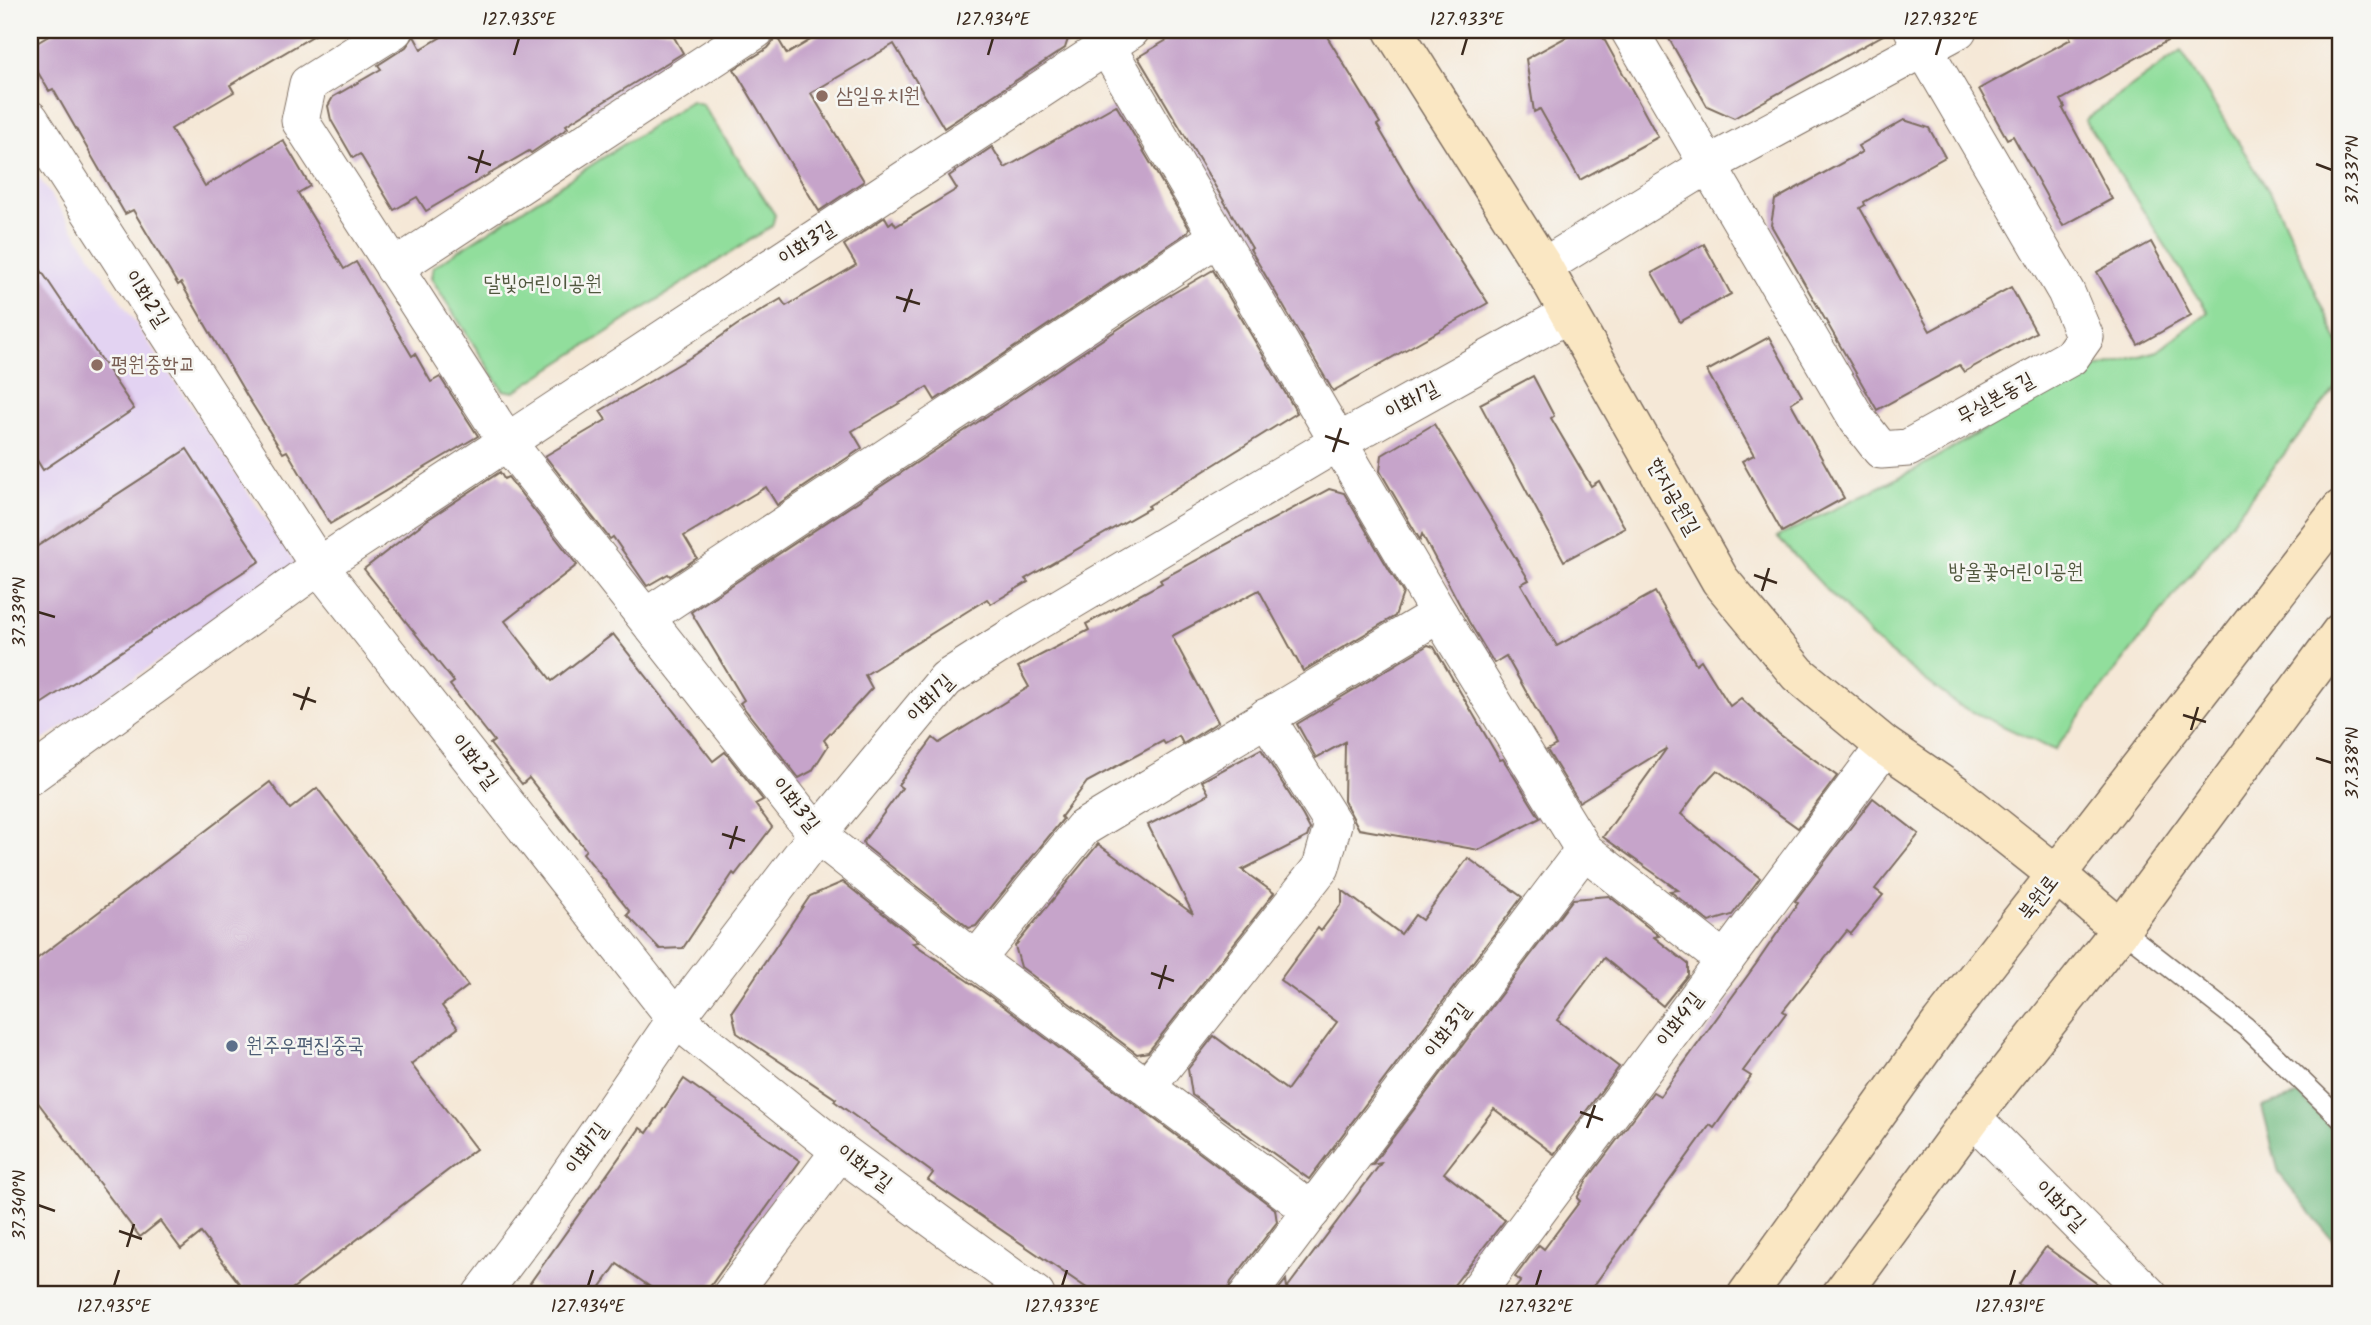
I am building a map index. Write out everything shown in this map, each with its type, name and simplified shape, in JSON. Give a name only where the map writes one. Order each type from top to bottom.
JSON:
[{"type":"street","name":"이화3길","points":[[394,30],[308,83],[300,121],[507,442],[817,835],[976,960],[1312,1211]]},
{"type":"street","points":[[394,268],[756,30]]},
{"type":"street","name":"한지공원길","points":[[1392,30],[1543,267],[1720,580],[1798,674],[1885,746],[1955,794],[2057,874],[2121,929]]},
{"type":"street","name":"무실본동길","points":[[1629,30],[1857,419],[1881,450],[1908,448],[2071,357],[2085,337],[2066,292],[1919,39]]},
{"type":"street","points":[[1543,267],[1708,164],[1919,39],[1958,30]]},
{"type":"street","name":"이화3길","points":[[30,776],[319,566],[1112,35],[1217,237],[1438,614],[1584,850],[1725,961]]},
{"type":"street","name":"이화2길","points":[[30,120],[319,566],[676,1019],[840,1151],[1036,1295]]},
{"type":"street","points":[[646,617],[1217,237]]},
{"type":"street","name":"이화1길","points":[[481,1295],[542,1214],[676,1019],[817,835],[946,679],[1024,629],[1337,443],[1570,313]]},
{"type":"street","name":"북원로","points":[[1746,1295],[1941,1023],[2341,509]]},
{"type":"street","points":[[976,960],[1083,828],[1438,614]]},
{"type":"street","points":[[1841,1295],[1972,1117],[2121,929],[2341,632]]},
{"type":"street","points":[[1147,1087],[1321,867],[1333,824],[1266,717]]},
{"type":"street","name":"이화4길","points":[[1475,1295],[1885,746]]},
{"type":"street","name":"이화3길","points":[[1248,1295],[1584,850]]},
{"type":"street","name":"이화5길","points":[[1972,1117],[2135,1290]]},
{"type":"street","points":[[731,1295],[840,1151]]},
{"type":"lane","points":[[2121,929],[2246,1027],[2341,1119]]},
{"type":"shaded area","name":"평원중학교","points":[[30,164],[297,566],[30,749]]},
{"type":"green space","name":"방울꽃어린이공원","points":[[2181,51],[2275,201],[2341,348],[2341,381],[2054,750],[1958,705],[1877,643],[1777,537],[1914,470],[2085,371],[2158,351],[2208,312],[2085,120]]},
{"type":"green space","name":"달빛어린이공원","points":[[691,101],[702,104],[775,215],[772,226],[514,392],[503,390],[431,278],[433,267]]},
{"type":"green space","points":[[2299,1095],[2341,1138],[2341,1251],[2279,1173],[2262,1107]]},
{"type":"building","points":[[59,30],[323,30],[230,85],[234,92],[171,129],[205,186],[283,140],[310,186],[298,193],[344,269],[356,262],[412,356],[415,354],[431,382],[440,377],[478,436],[330,524],[287,451],[283,453],[247,396],[181,283],[178,285],[133,210],[125,214],[53,89],[49,91],[30,59],[30,47]]},
{"type":"building","points":[[453,30],[670,30],[683,53],[566,125],[568,128],[531,153],[529,151],[426,211],[417,197],[394,210],[360,154],[353,158],[331,120],[328,106],[333,97],[381,69],[378,65],[406,47],[414,36],[421,49]]},
{"type":"building","points":[[827,30],[1071,30],[1065,48],[944,128],[894,44],[811,93],[864,181],[819,211],[734,69],[768,48],[777,37],[787,54]]},
{"type":"building","points":[[1184,30],[1323,30],[1380,123],[1377,125],[1422,201],[1488,303],[1333,391],[1250,249],[1252,248],[1138,57]]},
{"type":"building","points":[[1579,30],[1599,30],[1658,137],[1580,180],[1540,109],[1534,112],[1526,59]]},
{"type":"building","points":[[1664,30],[1892,30],[1734,118],[1707,106]]},
{"type":"building","points":[[2066,30],[2187,30],[2061,100],[2065,107],[2063,109],[2112,199],[2063,226],[2013,136],[2007,139],[1979,89],[2071,39]]},
{"type":"building","points":[[1116,105],[1189,228],[1188,232],[935,400],[927,387],[852,431],[862,448],[777,505],[766,487],[684,536],[697,558],[670,576],[668,574],[647,586],[613,537],[610,539],[545,456],[606,420],[600,411],[696,354],[737,325],[781,299],[786,306],[856,265],[844,245],[885,217],[889,224],[893,221],[896,226],[957,189],[949,176],[992,147],[1005,168]]},
{"type":"building","points":[[1904,120],[1929,128],[1945,157],[1864,202],[1865,205],[1860,208],[1930,331],[2011,287],[2036,332],[1964,372],[1959,365],[1877,410],[1771,225],[1775,200],[1862,152],[1858,146]]},
{"type":"building","points":[[2151,242],[2191,315],[2138,345],[2097,272]]},
{"type":"building","points":[[1704,244],[1731,294],[1680,322],[1652,273]]},
{"type":"building","points":[[30,254],[134,409],[43,470],[30,449]]},
{"type":"building","points":[[1213,270],[1297,413],[1148,506],[1149,508],[1025,579],[1028,582],[991,604],[987,599],[865,675],[872,688],[824,740],[828,746],[812,771],[799,778],[740,703],[744,700],[691,612],[1165,298]]},
{"type":"building","points":[[1769,337],[1802,396],[1791,403],[1844,498],[1782,532],[1742,461],[1754,455],[1707,371]]},
{"type":"building","points":[[1533,376],[1554,416],[1551,418],[1591,486],[1599,481],[1625,528],[1564,561],[1480,404]]},
{"type":"building","points":[[1434,424],[1529,580],[1521,584],[1557,646],[1655,592],[1696,664],[1701,660],[1730,706],[1741,698],[1779,734],[1837,776],[1798,828],[1717,770],[1701,787],[1681,814],[1760,878],[1732,915],[1709,922],[1670,891],[1678,890],[1603,837],[1667,748],[1579,802],[1547,750],[1556,745],[1506,656],[1494,663],[1469,622],[1422,534],[1420,540],[1380,471],[1382,455]]},
{"type":"building","points":[[187,449],[260,561],[30,711],[30,551]]},
{"type":"building","points":[[500,472],[504,479],[508,477],[577,565],[505,621],[552,681],[613,634],[713,761],[725,752],[763,800],[755,804],[772,827],[735,875],[733,873],[683,948],[660,949],[627,915],[630,912],[583,853],[586,850],[529,778],[522,784],[490,744],[494,741],[450,685],[454,682],[364,569],[427,520]]},
{"type":"building","points":[[1329,489],[1344,493],[1403,593],[1395,616],[1303,671],[1259,590],[1172,636],[1218,722],[1183,744],[1179,736],[1165,744],[1163,741],[1087,782],[1061,817],[1063,819],[976,926],[969,928],[864,845],[863,842],[902,788],[898,785],[933,738],[939,743],[1029,687],[1018,667],[1089,630],[1086,624],[1162,583],[1160,580]]},
{"type":"building","points":[[1428,645],[1434,647],[1500,760],[1503,759],[1540,818],[1479,850],[1359,829],[1344,801],[1345,742],[1316,758],[1297,724]]},
{"type":"building","points":[[1261,749],[1310,829],[1307,837],[1242,870],[1274,893],[1148,1052],[1137,1054],[1021,967],[1015,946],[1098,844],[1193,914],[1148,825],[1209,794],[1202,781]]},
{"type":"building","name":"원주우편집중국","points":[[270,782],[290,809],[317,788],[468,986],[442,1006],[458,1028],[411,1064],[476,1149],[284,1295],[248,1295],[201,1233],[181,1249],[160,1221],[140,1237],[30,1092],[30,964]]},
{"type":"building","points":[[1873,798],[1919,834],[1875,889],[1883,895],[1851,934],[1847,931],[1783,1011],[1786,1013],[1743,1071],[1751,1076],[1714,1128],[1710,1125],[1587,1295],[1510,1295],[1521,1281],[1515,1277],[1539,1245],[1544,1249],[1580,1201],[1577,1198],[1587,1180],[1653,1092],[1660,1096],[1756,964],[1798,903],[1795,901]]},
{"type":"building","points":[[1468,858],[1522,897],[1309,1179],[1192,1095],[1188,1069],[1214,1036],[1287,1090],[1337,1022],[1280,980],[1318,928],[1321,931],[1342,903],[1342,890],[1401,934],[1415,915],[1422,920]]},
{"type":"building","points":[[843,882],[919,942],[913,943],[988,995],[1275,1209],[1277,1222],[1231,1282],[1227,1295],[1097,1295],[928,1180],[933,1173],[834,1101],[836,1099],[737,1033],[732,1011],[810,896]]},
{"type":"building","points":[[1609,896],[1659,936],[1654,937],[1688,964],[1688,975],[1663,1006],[1604,958],[1557,1020],[1619,1067],[1554,1154],[1494,1109],[1444,1173],[1505,1220],[1446,1295],[1274,1295],[1286,1280],[1287,1288],[1381,1163],[1372,1165],[1573,899]]},
{"type":"building","points":[[684,1079],[800,1161],[704,1295],[662,1295],[617,1264],[595,1295],[548,1295],[530,1283],[640,1128],[647,1133]]},
{"type":"building","points":[[2046,1247],[2113,1295],[2034,1295],[2019,1284]]},
{"type":"place","name":"삼일유치원","points":[[822,96]]},
{"type":"place","name":"평원중학교","points":[[97,365]]},
{"type":"place","name":"원주우편집중국","points":[[232,1046]]}]
